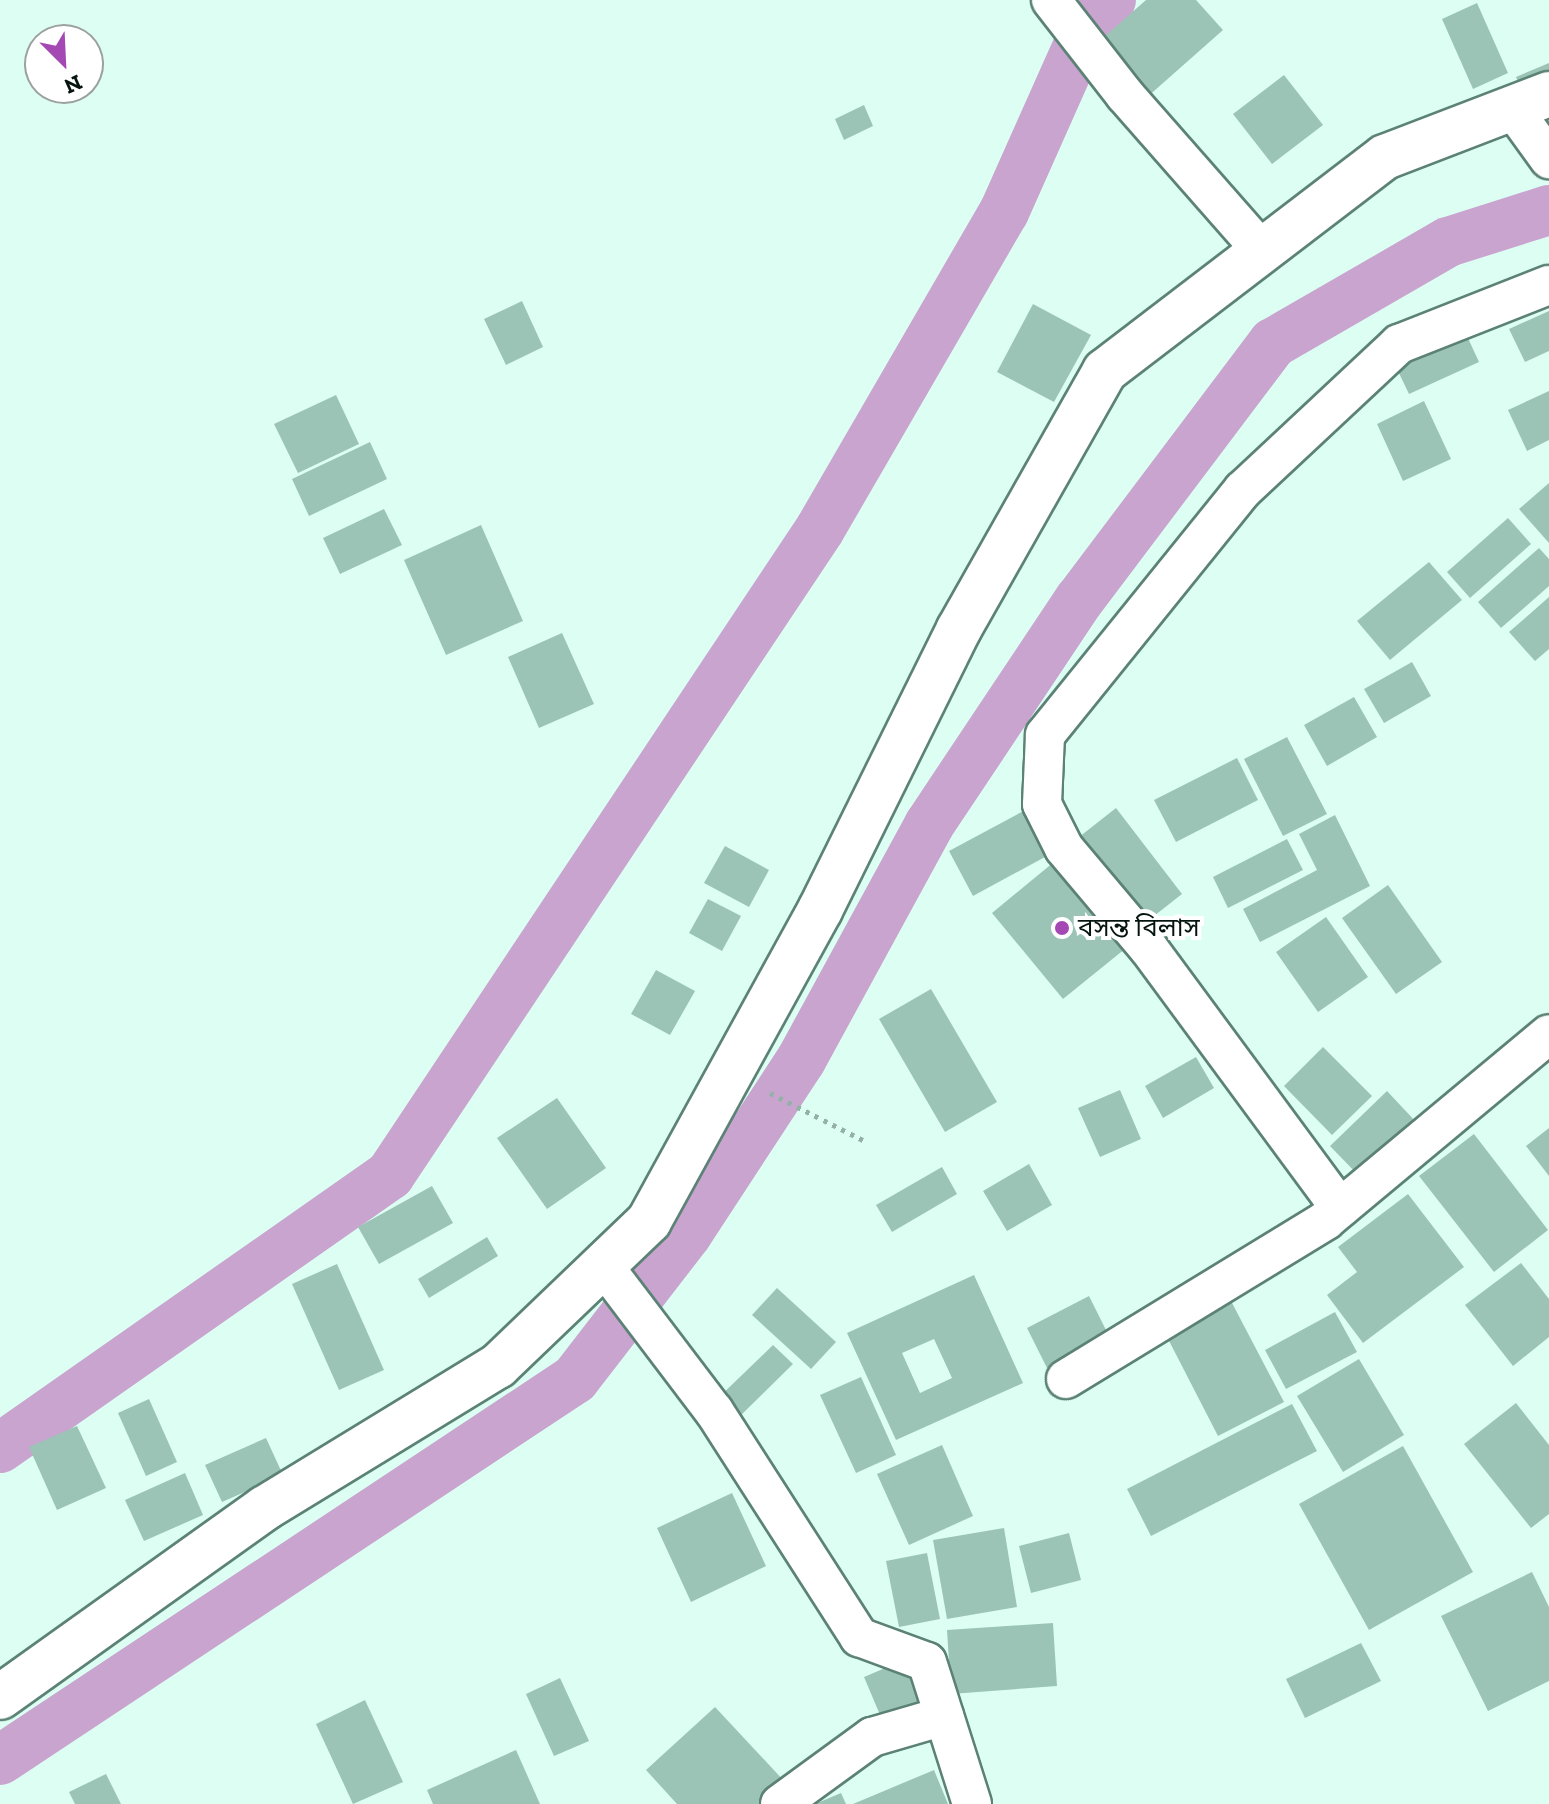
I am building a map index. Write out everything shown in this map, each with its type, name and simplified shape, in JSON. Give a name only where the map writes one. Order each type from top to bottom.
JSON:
[{"type":"street","points":[[1051,0],[1125,95],[1262,251]]},
{"type":"street","points":[[0,1697],[265,1508],[498,1366],[649,1221],[820,910],[959,629],[1105,371],[1385,157],[1531,102],[1549,159]]},
{"type":"street","points":[[1340,1208],[1149,949],[1064,848],[1042,804],[1045,735],[1243,490],[1399,344],[1549,285]]},
{"type":"street","points":[[1066,1379],[1174,1317],[1340,1208],[1549,1034]]},
{"type":"street","points":[[603,1265],[714,1411],[859,1637],[927,1662],[972,1804]]},
{"type":"street","points":[[780,1804],[872,1737],[944,1716]]},
{"type":"path","points":[[730,1073],[867,1142]]},
{"type":"building","points":[[1146,0],[1196,0],[1223,30],[1145,99],[1096,44]]},
{"type":"building","points":[[1477,3],[1508,73],[1473,89],[1442,19]]},
{"type":"building","points":[[1549,63],[1549,87],[1525,97],[1516,77]]},
{"type":"building","points":[[1284,75],[1323,125],[1272,164],[1233,114]]},
{"type":"building","points":[[864,105],[873,126],[844,140],[835,119]]},
{"type":"building","points":[[522,301],[543,347],[506,365],[484,319]]},
{"type":"building","points":[[1033,304],[1091,335],[1054,402],[997,372]]},
{"type":"building","points":[[1549,311],[1549,351],[1525,362],[1509,329]]},
{"type":"building","points":[[1467,336],[1479,362],[1409,394],[1397,369]]},
{"type":"building","points":[[1549,391],[1549,440],[1527,451],[1508,410]]},
{"type":"building","points":[[336,395],[359,444],[298,473],[274,424]]},
{"type":"building","points":[[1424,401],[1451,459],[1403,481],[1377,424]]},
{"type":"building","points":[[370,442],[387,479],[309,516],[292,479]]},
{"type":"building","points":[[1549,483],[1549,543],[1519,509]]},
{"type":"building","points":[[384,509],[402,545],[340,574],[323,538]]},
{"type":"building","points":[[1508,518],[1531,544],[1470,598],[1447,572]]},
{"type":"building","points":[[481,525],[523,621],[446,655],[404,560]]},
{"type":"building","points":[[1539,548],[1549,559],[1549,586],[1501,628],[1478,602]]},
{"type":"building","points":[[1429,562],[1462,600],[1390,660],[1357,621]]},
{"type":"building","points":[[1549,597],[1549,649],[1535,661],[1509,632]]},
{"type":"building","points":[[562,633],[594,704],[539,728],[508,657]]},
{"type":"building","points":[[1412,662],[1431,696],[1384,723],[1364,689]]},
{"type":"building","points":[[1354,697],[1377,737],[1327,766],[1304,725]]},
{"type":"building","points":[[1287,737],[1327,814],[1283,836],[1244,759]]},
{"type":"building","points":[[1237,758],[1258,800],[1176,842],[1154,800]]},
{"type":"building","points":[[1031,807],[1056,851],[973,896],[949,851]]},
{"type":"building","points":[[1116,808],[1182,894],[1140,927],[1074,841]]},
{"type":"building","points":[[1335,815],[1370,886],[1260,942],[1243,909],[1317,870],[1299,834]]},
{"type":"building","points":[[1287,839],[1303,870],[1228,908],[1213,877]]},
{"type":"building","points":[[725,846],[769,870],[749,907],[704,883]]},
{"type":"building","name":"বসন্ত বিলাস","points":[[1060,857],[1131,944],[1063,999],[992,913]]},
{"type":"building","points":[[1388,885],[1442,962],[1396,994],[1342,918]]},
{"type":"building","points":[[708,899],[741,916],[722,951],[689,933]]},
{"type":"building","points":[[1326,917],[1368,977],[1318,1012],[1276,952]]},
{"type":"building","points":[[656,970],[695,991],[670,1035],[631,1014]]},
{"type":"building","points":[[931,989],[997,1102],[945,1132],[879,1019]]},
{"type":"building","points":[[1323,1047],[1372,1096],[1332,1135],[1284,1086]]},
{"type":"building","points":[[1196,1057],[1214,1088],[1163,1118],[1145,1086]]},
{"type":"building","points":[[1120,1090],[1141,1139],[1100,1157],[1078,1108]]},
{"type":"building","points":[[1387,1091],[1417,1123],[1360,1177],[1330,1146]]},
{"type":"building","points":[[557,1098],[606,1168],[547,1209],[497,1138]]},
{"type":"building","points":[[1549,1128],[1549,1176],[1526,1146]]},
{"type":"building","points":[[1474,1134],[1548,1230],[1494,1272],[1419,1176]]},
{"type":"building","points":[[1029,1164],[1052,1205],[1007,1231],[983,1191]]},
{"type":"building","points":[[942,1167],[957,1194],[892,1232],[876,1205]]},
{"type":"building","points":[[432,1186],[453,1223],[379,1264],[358,1227]]},
{"type":"building","points":[[1408,1194],[1464,1267],[1363,1343],[1327,1295],[1357,1272],[1338,1247]]},
{"type":"building","points":[[487,1237],[498,1256],[429,1298],[418,1279]]},
{"type":"building","points":[[1521,1263],[1549,1299],[1549,1337],[1513,1366],[1465,1305]]},
{"type":"building","points":[[337,1264],[384,1370],[339,1390],[292,1284]]},
{"type":"building","points":[[974,1275],[1023,1383],[896,1440],[847,1333]],"holes":[[[934,1339],[952,1378],[920,1393],[902,1353]]]},
{"type":"building","points":[[777,1288],[836,1342],[811,1369],[752,1315]]},
{"type":"building","points":[[1089,1296],[1111,1340],[1049,1372],[1027,1328]]},
{"type":"building","points":[[1231,1301],[1284,1402],[1218,1436],[1166,1335]]},
{"type":"building","points":[[1335,1312],[1357,1352],[1286,1389],[1265,1350]]},
{"type":"building","points":[[773,1345],[793,1364],[733,1423],[714,1402]]},
{"type":"building","points":[[1359,1359],[1404,1435],[1343,1472],[1297,1396]]},
{"type":"building","points":[[861,1377],[896,1455],[856,1473],[820,1395]]},
{"type":"building","points":[[149,1399],[177,1462],[146,1476],[118,1413]]},
{"type":"building","points":[[1516,1403],[1549,1445],[1549,1514],[1531,1528],[1464,1444]]},
{"type":"building","points":[[1292,1404],[1317,1451],[1151,1536],[1127,1489]]},
{"type":"building","points":[[77,1426],[106,1488],[57,1510],[29,1447]]},
{"type":"building","points":[[266,1438],[283,1475],[222,1502],[205,1465]]},
{"type":"building","points":[[942,1445],[973,1516],[909,1545],[877,1474]]},
{"type":"building","points":[[1403,1446],[1473,1572],[1369,1630],[1299,1504]]},
{"type":"building","points":[[185,1473],[203,1515],[144,1541],[125,1500]]},
{"type":"building","points":[[732,1493],[766,1566],[691,1602],[657,1528]]},
{"type":"building","points":[[1004,1528],[1017,1607],[947,1619],[933,1540]]},
{"type":"building","points":[[1069,1533],[1081,1580],[1031,1593],[1019,1546]]},
{"type":"building","points":[[927,1553],[940,1619],[899,1627],[886,1561]]},
{"type":"building","points":[[1532,1572],[1549,1607],[1549,1681],[1488,1711],[1441,1616]]},
{"type":"building","points":[[1053,1623],[1057,1686],[951,1694],[947,1630]]},
{"type":"building","points":[[1361,1643],[1381,1681],[1305,1718],[1286,1679]]},
{"type":"building","points":[[909,1658],[931,1710],[886,1729],[864,1677]]},
{"type":"building","points":[[560,1678],[589,1741],[554,1756],[526,1694]]},
{"type":"building","points":[[365,1700],[403,1782],[353,1804],[316,1724]]},
{"type":"building","points":[[715,1707],[785,1782],[762,1804],[677,1804],[646,1770]]},
{"type":"building","points":[[516,1750],[540,1804],[433,1804],[427,1790]]},
{"type":"building","points":[[934,1770],[948,1804],[853,1804]]},
{"type":"building","points":[[106,1774],[121,1804],[75,1804],[69,1792]]},
{"type":"building","points":[[841,1793],[846,1804],[815,1804]]},
{"type":"waterway","points":[[0,1448],[390,1175],[820,529],[1004,212],[1081,39],[1111,0]]},
{"type":"waterway","points":[[0,1760],[575,1379],[687,1234],[801,1060],[929,825],[1080,599],[1273,343],[1448,242],[1549,210]]},
{"type":"place","name":"বসন্ত বিলাস","points":[[1062,928]]}]
